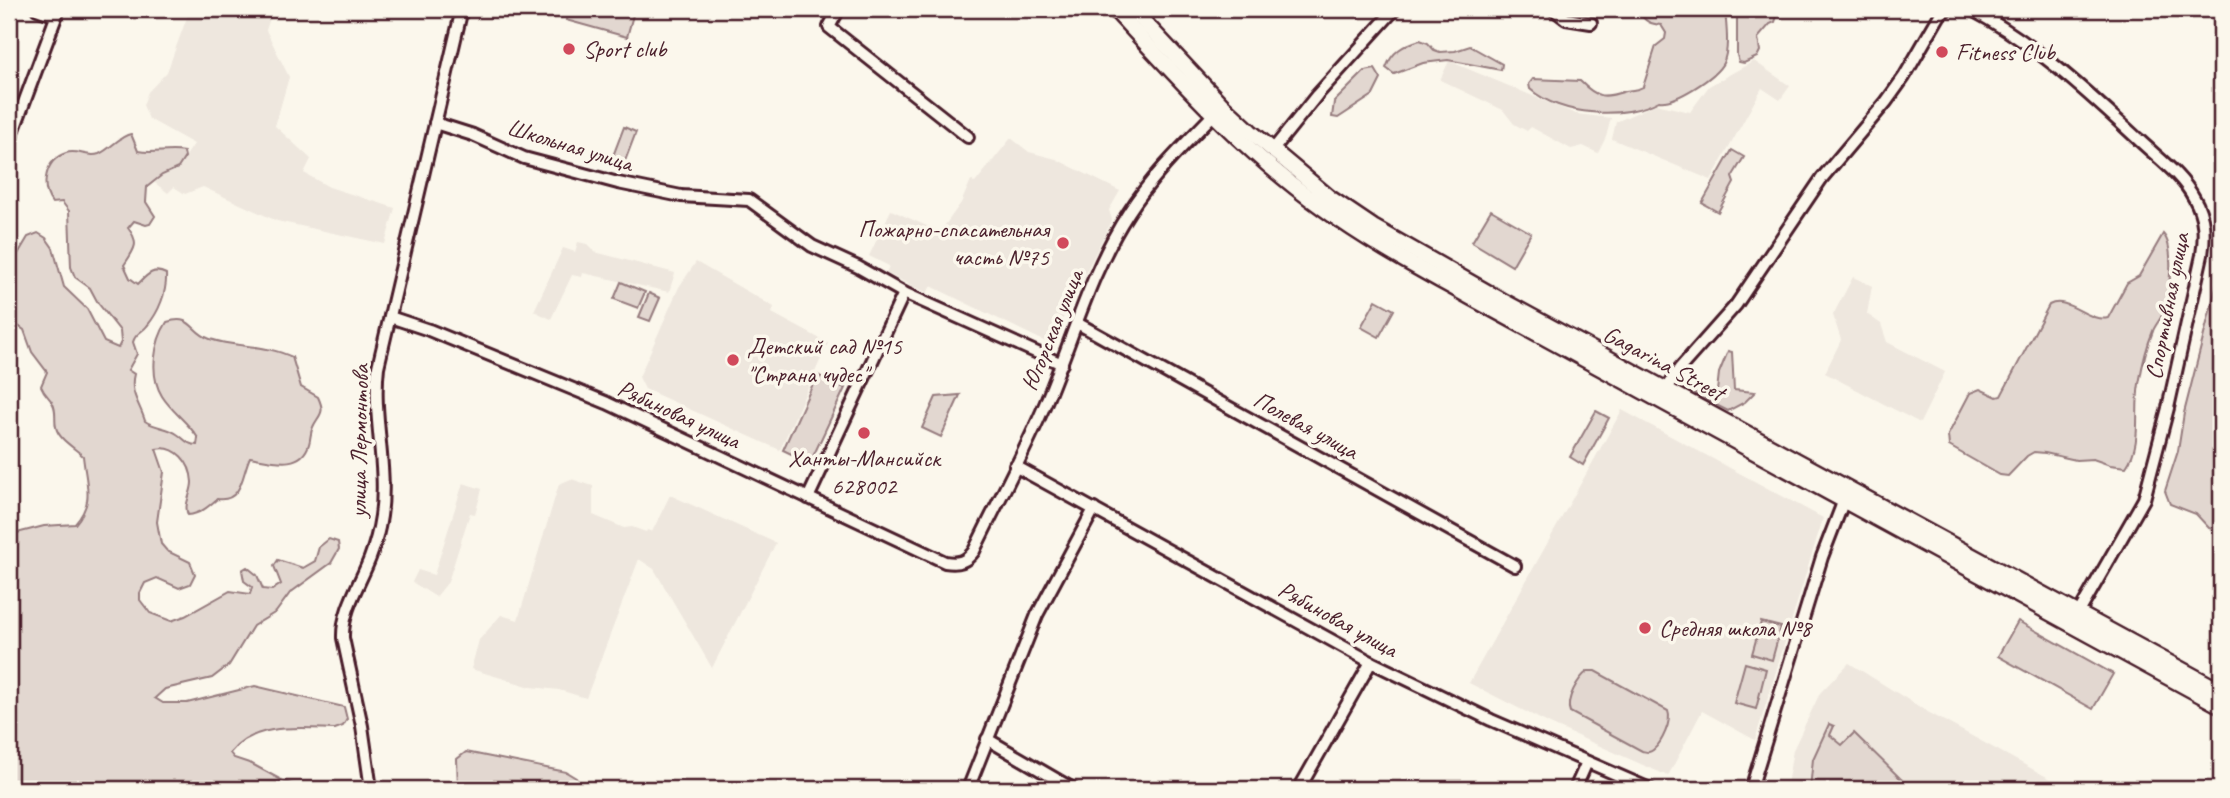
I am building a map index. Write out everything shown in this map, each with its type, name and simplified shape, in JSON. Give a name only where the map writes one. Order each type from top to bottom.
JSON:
[{"type":"main road","name":"Gagarina Street","points":[[1114,9],[1218,110],[1333,215],[1415,267],[1473,291],[1664,395],[2164,668],[2221,706]]},
{"type":"main road","name":"Gagarina Street","points":[[1132,9],[1218,110]]},
{"type":"main road","name":"Gagarina Street","points":[[2164,668],[2221,691]]},
{"type":"street","points":[[9,143],[58,12],[37,9]]},
{"type":"street","name":"улица Лермонтова","points":[[371,789],[362,726],[343,638],[343,623],[373,550],[381,515],[383,480],[376,380],[462,9]]},
{"type":"street","points":[[839,9],[829,27],[968,137]]},
{"type":"street","points":[[1267,156],[1317,95],[1395,9]]},
{"type":"street","points":[[1553,9],[1566,19],[1591,23]]},
{"type":"street","points":[[1664,395],[1680,368],[1731,312],[1822,178],[1886,102],[1904,77],[1941,13],[1947,9]]},
{"type":"street","name":"Спортивная улица","points":[[1970,9],[2008,30],[2038,51],[2160,160],[2193,195],[2204,227],[2202,255],[2150,481],[2136,517],[2075,619]]},
{"type":"street","name":"Югорская улица","points":[[945,562],[964,561],[974,551],[1045,404],[1109,248],[1131,208],[1218,110]]},
{"type":"street","name":"Школьная улица","points":[[435,123],[473,135],[524,158],[618,183],[696,197],[749,200],[802,241],[858,267],[904,293]]},
{"type":"street","points":[[808,498],[904,293],[1062,364]]},
{"type":"street","name":"Рябиновая улица","points":[[390,317],[429,330],[607,403],[945,562]]},
{"type":"street","name":"Полевая улица","points":[[1077,323],[1515,566]]},
{"type":"street","name":"Рябиновая улица","points":[[1015,466],[1371,662],[1492,720],[1650,789]]},
{"type":"street","points":[[1751,789],[1822,557],[1847,495]]},
{"type":"street","points":[[968,789],[1037,615],[1094,509]]},
{"type":"street","points":[[1299,789],[1371,662]]},
{"type":"street","points":[[987,738],[1073,789]]},
{"type":"street","points":[[1575,789],[1587,762]]},
{"type":"shaded area","points":[[190,9],[273,9],[266,30],[289,77],[275,126],[311,159],[304,173],[329,187],[395,208],[385,244],[277,221],[203,187],[185,194],[174,187],[168,193],[155,183],[162,175],[178,168],[194,144],[149,119],[143,105],[148,92],[167,72]]},
{"type":"shaded area","points":[[568,9],[591,9],[590,16],[592,9],[609,9],[633,15],[627,37],[566,20]]},
{"type":"shaded area","points":[[1634,9],[1725,9],[1727,44],[1723,63],[1712,75],[1684,94],[1629,111],[1611,113],[1575,110],[1543,98],[1530,89],[1529,84],[1533,79],[1580,81],[1601,95],[1643,87],[1656,46],[1665,39],[1666,33],[1661,25],[1648,22]]},
{"type":"shaded area","points":[[1737,9],[1775,10],[1778,13],[1775,22],[1758,38],[1760,51],[1757,57],[1744,63],[1739,62],[1737,55]]},
{"type":"shaded area","points":[[1420,40],[1440,52],[1470,46],[1502,64],[1501,70],[1448,60],[1423,63],[1394,74],[1386,68],[1399,50]]},
{"type":"shaded area","points":[[1449,61],[1576,114],[1611,118],[1598,153],[1583,146],[1571,149],[1531,127],[1527,131],[1514,124],[1503,110],[1440,80]]},
{"type":"shaded area","points":[[1754,61],[1790,86],[1780,100],[1762,88],[1711,180],[1612,139],[1616,122],[1656,104],[1690,112],[1709,86]]},
{"type":"shaded area","points":[[1375,69],[1381,79],[1373,95],[1338,118],[1332,117],[1334,102],[1365,71]]},
{"type":"shaded area","points":[[624,127],[636,132],[625,161],[613,156]]},
{"type":"shaded area","points":[[131,134],[138,151],[178,151],[184,152],[185,157],[178,168],[162,175],[147,187],[146,202],[155,216],[150,224],[134,221],[128,228],[135,242],[124,265],[130,278],[138,284],[154,272],[166,274],[159,308],[134,339],[137,354],[128,370],[134,374],[134,393],[145,421],[197,445],[198,438],[166,402],[155,378],[159,339],[167,322],[175,320],[187,322],[210,339],[272,350],[292,357],[301,387],[318,397],[322,411],[312,429],[309,444],[299,458],[284,462],[250,457],[237,492],[226,499],[217,499],[204,510],[188,515],[187,503],[192,482],[189,468],[176,452],[156,449],[164,472],[157,522],[161,544],[167,551],[190,562],[195,574],[190,584],[179,588],[157,578],[145,583],[140,600],[150,613],[171,621],[230,591],[250,594],[252,587],[244,581],[242,570],[247,567],[257,575],[263,589],[272,590],[281,584],[274,566],[278,560],[303,568],[315,561],[319,547],[329,539],[338,542],[339,549],[331,563],[290,593],[276,612],[253,626],[229,665],[212,678],[165,689],[155,698],[163,703],[187,703],[255,686],[344,707],[347,719],[343,726],[335,729],[293,728],[265,732],[240,743],[230,753],[234,758],[252,764],[285,782],[307,789],[9,789],[9,535],[44,526],[75,524],[85,508],[88,492],[83,456],[57,431],[54,407],[41,386],[47,372],[32,352],[24,330],[14,323],[9,310],[9,282],[15,259],[28,237],[38,233],[46,238],[53,248],[64,287],[87,309],[104,342],[118,348],[121,342],[120,331],[90,288],[75,277],[71,267],[69,211],[62,202],[52,203],[46,182],[49,167],[59,156],[70,152],[99,154]]},
{"type":"shaded area","points":[[1011,138],[1029,152],[1056,159],[1120,191],[1109,210],[1112,220],[1048,343],[931,286],[927,293],[886,273],[889,266],[869,256],[891,210],[940,232],[961,203],[971,180],[975,183]]},
{"type":"shaded area","points":[[1732,150],[1744,157],[1732,177],[1734,183],[1718,212],[1702,203]]},
{"type":"shaded area","points":[[1491,210],[1531,233],[1512,266],[1472,242]]},
{"type":"shaded area","points":[[2163,234],[2167,240],[2170,260],[2168,296],[2144,357],[2138,394],[2136,438],[2126,467],[2093,459],[2076,460],[2034,452],[2008,476],[2000,475],[1949,446],[1948,435],[1970,393],[1980,389],[1997,397],[2001,396],[2049,305],[2063,304],[2093,317],[2108,318],[2127,283],[2139,276]]},
{"type":"shaded area","points":[[578,242],[587,244],[595,252],[675,273],[669,292],[583,273],[582,277],[572,275],[551,319],[534,311],[563,248],[575,252]]},
{"type":"shaded area","name":"Детский сад №15 \"Страна чудес\"","points":[[696,262],[774,307],[772,313],[828,343],[780,450],[645,389],[639,377],[679,287]]},
{"type":"shaded area","points":[[2221,268],[2221,531],[2209,528],[2196,514],[2170,504],[2165,491],[2178,451],[2184,413]]},
{"type":"shaded area","points":[[1853,277],[1872,286],[1867,314],[1881,324],[1887,342],[1945,372],[1920,423],[1825,373],[1841,340],[1833,315]]},
{"type":"shaded area","points":[[621,282],[645,292],[638,308],[614,299]]},
{"type":"shaded area","points":[[649,293],[660,298],[650,321],[639,317]]},
{"type":"shaded area","points":[[1376,300],[1394,310],[1379,337],[1361,327]]},
{"type":"shaded area","points":[[1728,351],[1732,352],[1734,390],[1755,392],[1745,402],[1728,411],[1696,395],[1694,391],[1701,388],[1712,393],[1717,391],[1719,373]]},
{"type":"shaded area","points":[[817,375],[845,388],[810,463],[783,450]]},
{"type":"shaded area","points":[[960,395],[941,437],[922,428],[936,397]]},
{"type":"shaded area","name":"Средняя школа №8","points":[[1622,410],[1823,518],[1755,740],[1702,711],[1668,776],[1550,724],[1469,683]]},
{"type":"shaded area","points":[[1596,411],[1609,418],[1583,465],[1570,457]]},
{"type":"shaded area","points":[[571,479],[593,486],[593,515],[624,528],[632,527],[652,532],[670,495],[776,543],[712,668],[654,569],[639,559],[586,698],[559,690],[531,687],[471,669],[479,640],[501,615],[518,620],[559,484]]},
{"type":"shaded area","points":[[463,483],[482,489],[475,514],[470,513],[448,582],[436,597],[412,582],[418,570],[434,575]]},
{"type":"shaded area","points":[[2018,621],[2113,674],[2093,709],[1998,656]]},
{"type":"shaded area","points":[[1761,622],[1781,627],[1772,660],[1752,654]]},
{"type":"shaded area","points":[[1745,663],[1766,669],[1756,709],[1734,703]]},
{"type":"shaded area","points":[[1849,663],[1926,711],[2069,789],[1904,789],[1902,780],[1854,733],[1842,745],[1830,735],[1832,724],[1810,778],[1810,789],[1789,789],[1793,750],[1820,693]]},
{"type":"shaded area","points":[[1588,671],[1595,671],[1668,711],[1669,720],[1665,732],[1653,750],[1642,751],[1570,712],[1569,702],[1573,690]]},
{"type":"shaded area","points":[[1829,724],[1834,726],[1830,735],[1842,745],[1854,733],[1902,780],[1904,789],[1810,789],[1813,759]]},
{"type":"shaded area","points":[[466,752],[566,772],[576,778],[584,789],[458,789],[457,759]]},
{"type":"place","name":"Sport club","points":[[569,49]]},
{"type":"place","name":"Fitness Club","points":[[1942,52]]},
{"type":"place","name":"Пожарно-спасательная часть №75","points":[[1063,243]]},
{"type":"place","name":"Детский сад №15 \"Страна чудес\"","points":[[733,360]]},
{"type":"place","name":"Ханты-Мансийск 628002","points":[[864,433]]},
{"type":"place","name":"Средняя школа №8","points":[[1645,628]]}]
